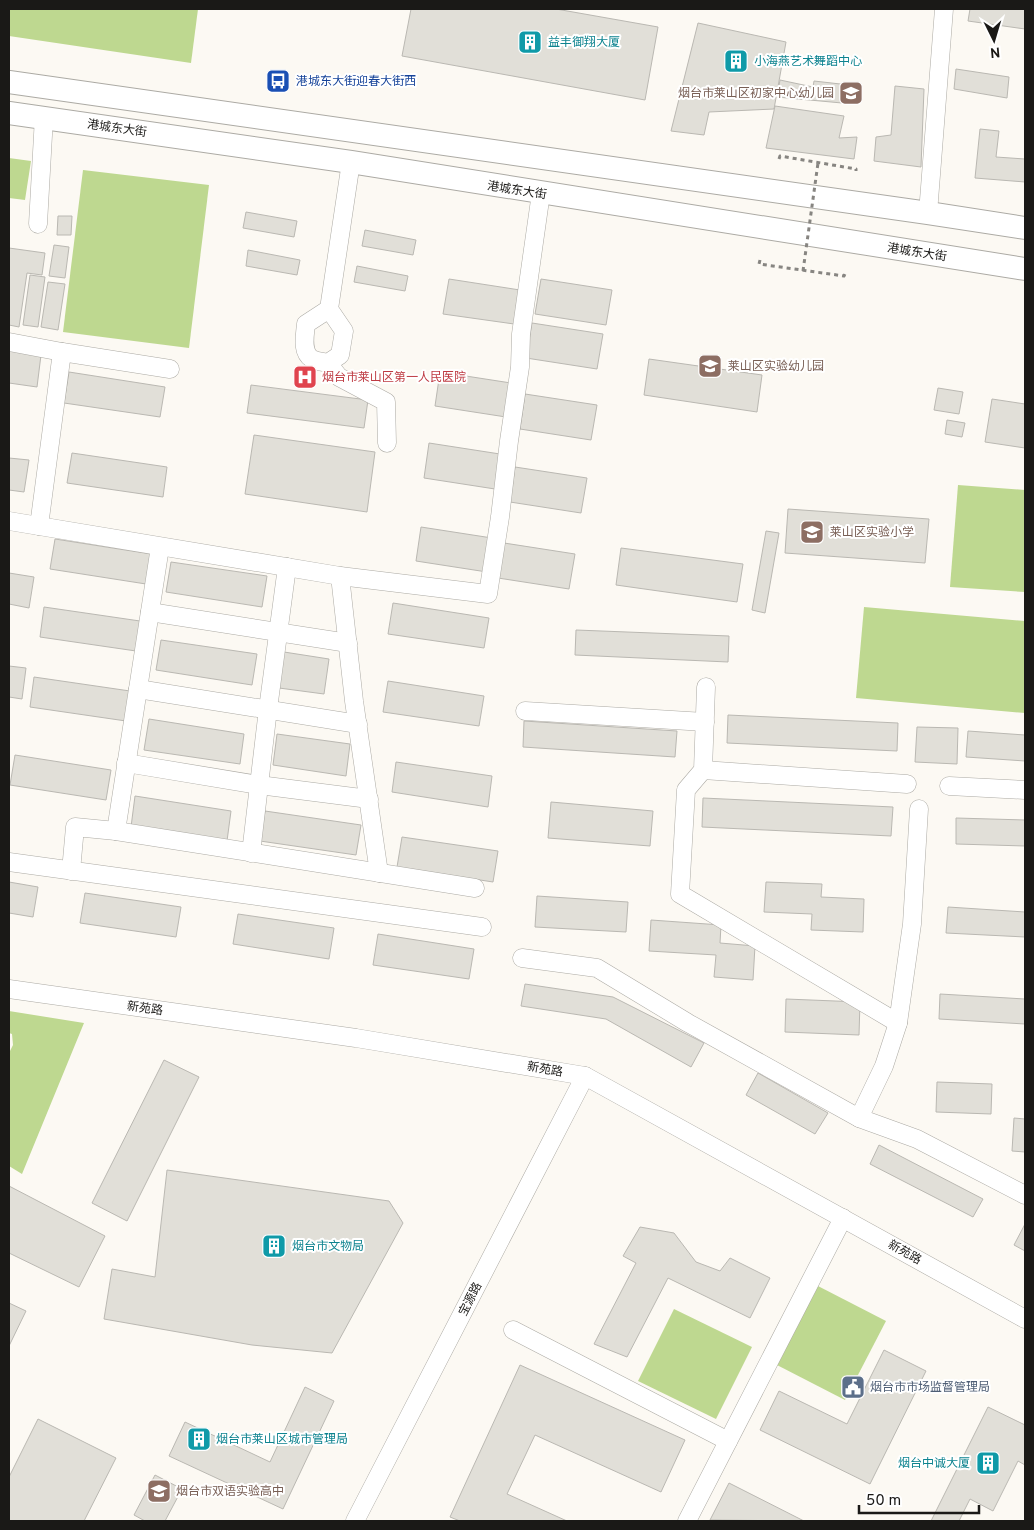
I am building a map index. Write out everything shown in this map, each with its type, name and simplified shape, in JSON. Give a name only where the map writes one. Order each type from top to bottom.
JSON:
[{"type":"main road","points":[[9,82],[1025,228]]},
{"type":"main road","name":"港城东大街","points":[[9,113],[352,162],[1025,269]]},
{"type":"street","points":[[928,213],[944,9]]},
{"type":"street","points":[[38,224],[44,118]]},
{"type":"street","points":[[328,363],[340,355],[344,331],[329,309],[352,162]]},
{"type":"street","points":[[9,521],[340,576],[488,594],[500,517],[508,441],[520,367],[521,334],[541,193]]},
{"type":"street","points":[[329,309],[306,324],[305,350],[312,358],[328,363],[339,377],[386,402],[387,443]]},
{"type":"street","points":[[9,342],[170,369]]},
{"type":"street","points":[[40,526],[62,352]]},
{"type":"street","points":[[116,831],[160,547]]},
{"type":"street","points":[[251,853],[287,567]]},
{"type":"street","points":[[340,576],[379,873]]},
{"type":"street","points":[[150,612],[348,642]]},
{"type":"street","points":[[706,687],[703,770],[686,790],[680,894],[898,1022]]},
{"type":"street","points":[[138,689],[358,724]]},
{"type":"street","points":[[525,711],[704,722]]},
{"type":"street","points":[[126,763],[260,785],[369,799]]},
{"type":"street","points":[[703,770],[907,784]]},
{"type":"street","points":[[949,786],[1025,790]]},
{"type":"street","points":[[859,1118],[884,1066],[898,1022],[912,924],[919,809]]},
{"type":"street","points":[[71,871],[74,827],[116,831],[475,888]]},
{"type":"street","points":[[9,862],[482,927]]},
{"type":"street","points":[[522,958],[597,968],[688,1023],[859,1118],[918,1139],[1025,1195]]},
{"type":"street","name":"新苑路","points":[[9,989],[356,1038],[585,1076],[1025,1319]]},
{"type":"street","name":"宝源路","points":[[355,1521],[585,1076]]},
{"type":"street","points":[[687,1521],[843,1218]]},
{"type":"street","points":[[513,1330],[728,1441]]},
{"type":"path","points":[[779,159],[780,156],[856,169],[856,172]]},
{"type":"path","points":[[803,271],[818,163]]},
{"type":"path","points":[[760,260],[759,264],[844,276],[845,274]]},
{"type":"green space","points":[[9,9],[198,9],[191,63],[9,36]]},
{"type":"green space","points":[[9,158],[31,161],[25,200],[9,198]]},
{"type":"green space","points":[[83,170],[209,185],[189,348],[63,332]]},
{"type":"green space","points":[[958,485],[1025,490],[1025,592],[950,587]]},
{"type":"green space","points":[[864,607],[1025,621],[1025,713],[856,698]]},
{"type":"green space","points":[[9,1011],[84,1023],[22,1174],[9,1166],[9,1053],[13,1045],[12,1034],[9,1033]]},
{"type":"green space","points":[[816,1285],[886,1321],[845,1400],[775,1364]]},
{"type":"green space","points":[[674,1309],[752,1347],[716,1419],[638,1381]]},
{"type":"building","name":"益丰御翔大厦","points":[[411,9],[556,9],[658,27],[645,100],[402,56]]},
{"type":"building","points":[[970,9],[1025,9],[1025,29],[968,21]]},
{"type":"building","name":"小海燕艺术舞蹈中心","points":[[698,23],[786,42],[774,109],[709,112],[704,135],[671,131]]},
{"type":"building","points":[[956,69],[1009,77],[1007,98],[954,89]]},
{"type":"building","points":[[780,80],[813,87],[814,81],[849,85],[842,103],[777,97]]},
{"type":"building","points":[[895,86],[924,89],[921,167],[874,161],[876,137],[891,135]]},
{"type":"building","points":[[775,106],[844,116],[839,138],[857,137],[854,159],[766,148]]},
{"type":"building","points":[[980,129],[999,131],[996,157],[1025,159],[1025,182],[975,178]]},
{"type":"building","points":[[246,212],[297,221],[294,237],[243,228]]},
{"type":"building","points":[[58,216],[72,216],[71,235],[57,235]]},
{"type":"building","points":[[365,230],[416,240],[413,255],[362,246]]},
{"type":"building","points":[[54,245],[69,247],[65,278],[49,276]]},
{"type":"building","points":[[9,248],[45,253],[42,275],[27,273],[19,327],[9,325]]},
{"type":"building","points":[[248,250],[300,260],[297,275],[246,266]]},
{"type":"building","points":[[357,266],[408,276],[405,291],[354,282]]},
{"type":"building","points":[[30,275],[45,277],[38,327],[23,325]]},
{"type":"building","points":[[449,279],[520,290],[514,324],[443,314]]},
{"type":"building","points":[[541,279],[612,290],[606,325],[535,314]]},
{"type":"building","points":[[48,282],[65,284],[58,330],[41,327]]},
{"type":"building","points":[[532,323],[603,334],[597,369],[526,358]]},
{"type":"building","points":[[9,350],[41,355],[37,387],[9,383]]},
{"type":"building","points":[[649,359],[762,375],[757,412],[644,395]]},
{"type":"building","points":[[69,372],[165,387],[160,417],[64,403]]},
{"type":"building","points":[[440,372],[511,383],[506,417],[435,406]]},
{"type":"building","points":[[251,385],[368,400],[364,428],[247,413]]},
{"type":"building","points":[[938,388],[963,392],[959,414],[934,410]]},
{"type":"building","points":[[525,394],[597,405],[591,440],[520,429]]},
{"type":"building","points":[[992,399],[1025,404],[1025,448],[985,442]]},
{"type":"building","points":[[947,420],[965,423],[962,437],[945,434]]},
{"type":"building","points":[[254,435],[375,452],[367,512],[245,494]]},
{"type":"building","points":[[429,443],[500,454],[495,489],[424,478]]},
{"type":"building","points":[[72,453],[167,467],[163,497],[67,483]]},
{"type":"building","points":[[9,458],[29,460],[24,492],[9,490]]},
{"type":"building","points":[[515,467],[587,478],[581,513],[510,502]]},
{"type":"building","points":[[788,509],[929,519],[925,563],[785,553]]},
{"type":"building","points":[[421,527],[492,538],[487,572],[416,561]]},
{"type":"building","points":[[766,531],[779,533],[765,613],[752,610]]},
{"type":"building","points":[[55,539],[151,554],[146,584],[50,569]]},
{"type":"building","points":[[504,543],[575,554],[569,589],[498,578]]},
{"type":"building","points":[[621,548],[743,564],[737,602],[616,585]]},
{"type":"building","points":[[171,562],[267,576],[262,607],[166,592]]},
{"type":"building","points":[[9,573],[34,577],[29,608],[9,604]]},
{"type":"building","points":[[393,603],[489,618],[484,648],[388,634]]},
{"type":"building","points":[[44,607],[140,621],[136,651],[40,637]]},
{"type":"building","points":[[576,630],[729,636],[728,662],[575,655]]},
{"type":"building","points":[[161,640],[257,654],[252,685],[156,670]]},
{"type":"building","points":[[284,652],[329,659],[324,694],[279,688]]},
{"type":"building","points":[[9,666],[26,668],[22,699],[9,697]]},
{"type":"building","points":[[34,677],[130,691],[126,721],[30,707]]},
{"type":"building","points":[[388,681],[484,696],[479,726],[383,712]]},
{"type":"building","points":[[728,715],[898,723],[897,751],[727,743]]},
{"type":"building","points":[[149,719],[244,734],[240,764],[144,750]]},
{"type":"building","points":[[524,721],[677,731],[675,757],[523,747]]},
{"type":"building","points":[[917,727],[958,728],[957,764],[915,762]]},
{"type":"building","points":[[968,731],[1025,735],[1025,761],[966,757]]},
{"type":"building","points":[[277,734],[350,744],[346,776],[273,765]]},
{"type":"building","points":[[15,755],[111,770],[106,800],[10,785]]},
{"type":"building","points":[[396,762],[492,776],[488,807],[392,792]]},
{"type":"building","points":[[135,796],[231,811],[227,841],[131,827]]},
{"type":"building","points":[[703,798],[893,807],[891,836],[702,827]]},
{"type":"building","points":[[551,802],[653,811],[650,846],[548,838]]},
{"type":"building","points":[[265,811],[361,825],[356,855],[260,841]]},
{"type":"building","points":[[956,818],[1025,820],[1025,846],[956,844]]},
{"type":"building","points":[[402,837],[498,851],[493,882],[397,867]]},
{"type":"building","points":[[9,882],[38,887],[33,917],[9,913]]},
{"type":"building","points":[[766,882],[822,884],[821,897],[864,899],[863,932],[811,930],[812,914],[764,912]]},
{"type":"building","points":[[85,893],[181,907],[176,937],[80,923]]},
{"type":"building","points":[[537,896],[628,902],[626,932],[535,927]]},
{"type":"building","points":[[948,907],[1025,912],[1025,937],[946,933]]},
{"type":"building","points":[[238,914],[334,928],[329,959],[233,944]]},
{"type":"building","points":[[651,920],[721,925],[720,943],[755,946],[753,980],[714,977],[716,955],[649,951]]},
{"type":"building","points":[[378,934],[474,949],[469,979],[373,965]]},
{"type":"building","points":[[525,984],[613,997],[704,1043],[691,1067],[606,1019],[521,1006]]},
{"type":"building","points":[[940,994],[1025,999],[1025,1024],[939,1019]]},
{"type":"building","points":[[786,999],[860,1002],[859,1035],[785,1032]]},
{"type":"building","points":[[164,1060],[199,1077],[127,1221],[92,1203]]},
{"type":"building","points":[[758,1073],[828,1113],[815,1134],[746,1095]]},
{"type":"building","points":[[937,1082],[992,1084],[991,1114],[936,1112]]},
{"type":"building","points":[[1014,1118],[1025,1119],[1025,1152],[1012,1151]]},
{"type":"building","points":[[879,1145],[983,1199],[973,1217],[870,1164]]},
{"type":"building","name":"烟台市文物局","points":[[167,1170],[389,1201],[403,1223],[332,1353],[252,1345],[104,1319],[112,1269],[155,1277]]},
{"type":"building","points":[[9,1186],[105,1236],[79,1287],[9,1253]]},
{"type":"building","points":[[1025,1224],[1025,1251],[1014,1245]]},
{"type":"building","points":[[640,1227],[674,1233],[696,1262],[720,1271],[730,1258],[770,1278],[750,1318],[668,1278],[627,1357],[594,1344],[636,1263],[623,1256]]},
{"type":"building","points":[[9,1303],[26,1311],[9,1346]]},
{"type":"building","points":[[884,1350],[926,1371],[870,1484],[760,1430],[779,1391],[847,1424]]},
{"type":"building","points":[[520,1365],[685,1440],[661,1492],[535,1435],[507,1494],[567,1521],[460,1521],[450,1517]]},
{"type":"building","name":"烟台市莱山区城市管理局","points":[[305,1387],[334,1401],[283,1509],[169,1456],[185,1422],[270,1462]]},
{"type":"building","name":"烟台中诚大厦","points":[[988,1407],[1025,1425],[1025,1465],[1018,1461],[993,1511],[970,1499],[959,1521],[931,1521]]},
{"type":"building","points":[[38,1419],[116,1458],[84,1521],[9,1521],[9,1477]]},
{"type":"building","points":[[155,1475],[182,1489],[165,1521],[145,1521],[134,1515]]},
{"type":"building","points":[[729,1483],[804,1521],[710,1520]]},
{"type":"place","name":"益丰御翔大厦","points":[[530,42]]},
{"type":"place","name":"小海燕艺术舞蹈中心","points":[[736,61]]},
{"type":"place","name":"港城东大街迎春大街西","points":[[278,81]]},
{"type":"place","name":"烟台市莱山区初家中心幼儿园","points":[[851,93]]},
{"type":"place","name":"莱山区实验幼儿园","points":[[710,366]]},
{"type":"place","name":"烟台市莱山区第一人民医院","points":[[305,377]]},
{"type":"place","name":"莱山区实验小学","points":[[812,532]]},
{"type":"place","name":"烟台市文物局","points":[[274,1246]]},
{"type":"place","name":"烟台市市场监督管理局","points":[[853,1387]]},
{"type":"place","name":"烟台市莱山区城市管理局","points":[[199,1439]]},
{"type":"place","name":"烟台中诚大厦","points":[[988,1463]]},
{"type":"place","name":"烟台市双语实验高中","points":[[159,1491]]}]
